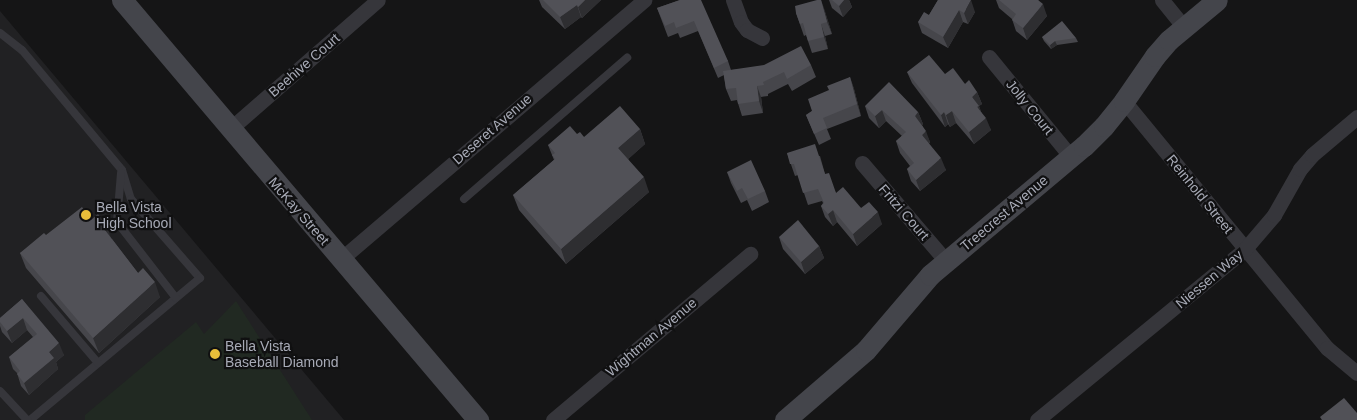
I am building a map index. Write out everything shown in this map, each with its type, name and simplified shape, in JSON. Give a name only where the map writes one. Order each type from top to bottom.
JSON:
[{"type":"street","name":"McKay Street","points":[[122,0],[478,420]]},
{"type":"street","name":"Beehive Court","points":[[230,129],[378,0]]},
{"type":"street","name":"Deseret Avenue","points":[[341,259],[644,0]]},
{"type":"street","points":[[733,0],[741,22],[747,30],[762,38]]},
{"type":"street","points":[[1162,0],[1184,28]]},
{"type":"street","name":"Treecrest Avenue","points":[[785,420],[866,350],[908,298],[946,261],[1071,157],[1104,126],[1155,56],[1217,0]]},
{"type":"street","name":"Jolly Court","points":[[989,57],[1071,157]]},
{"type":"street","name":"Reinhold Street","points":[[1124,101],[1326,348],[1357,373]]},
{"type":"street","name":"Niessen Way","points":[[1037,420],[1245,249],[1274,215],[1300,169],[1312,155],[1357,118]]},
{"type":"street","name":"Fritzi Court","points":[[862,163],[946,261]]},
{"type":"street","name":"Wightman Avenue","points":[[553,420],[750,254]]},
{"type":"lane","points":[[0,33],[22,50],[122,170],[131,198],[200,278],[28,420],[0,391]]},
{"type":"lane","points":[[464,199],[627,58]]},
{"type":"lane","points":[[122,170],[117,222],[176,298]]},
{"type":"lane","points":[[41,296],[98,363]]},
{"type":"shaded area","name":"Bella Vista High School","points":[[0,11],[344,420],[0,420]]},
{"type":"shaded area","name":"Bella Vista Baseball Diamond","points":[[236,301],[312,420],[85,420],[85,415],[196,322],[204,334]]},
{"type":"building","points":[[543,0],[585,0],[578,7],[577,5],[560,17]]},
{"type":"building","points":[[680,0],[701,0],[728,61],[714,68],[694,21],[676,28],[674,22],[665,26],[657,8]]},
{"type":"building","points":[[821,0],[827,22],[821,24],[824,37],[808,41],[803,23],[800,24],[795,6]]},
{"type":"building","points":[[832,0],[844,0],[839,6]]},
{"type":"building","points":[[938,0],[971,0],[964,13],[959,10],[943,37],[918,22],[924,12],[929,15]]},
{"type":"building","points":[[999,0],[1038,0],[1043,4],[1023,28],[1012,20],[1016,14]]},
{"type":"building","points":[[1062,21],[1076,38],[1055,41],[1050,45],[1042,37]]},
{"type":"building","points":[[801,46],[811,65],[787,79],[784,72],[763,82],[764,85],[757,86],[759,101],[738,104],[736,88],[726,89],[723,71],[764,65]]},
{"type":"building","points":[[929,55],[945,74],[953,68],[965,84],[969,80],[977,92],[972,97],[986,118],[969,132],[952,111],[946,115],[944,112],[941,115],[907,72]]},
{"type":"building","points":[[850,77],[857,104],[823,118],[827,128],[814,134],[806,115],[812,111],[808,99],[829,90],[827,86]]},
{"type":"building","points":[[889,82],[918,112],[915,116],[926,131],[922,135],[941,158],[916,180],[907,169],[914,163],[896,141],[906,132],[882,110],[875,116],[865,106]]},
{"type":"building","points":[[620,106],[640,129],[618,148],[644,177],[561,249],[513,195],[555,159],[552,155],[555,153],[548,145],[570,126],[577,134],[580,132],[584,137]]},
{"type":"building","points":[[815,144],[825,174],[829,173],[836,193],[843,187],[861,208],[869,202],[878,212],[853,234],[833,210],[828,214],[821,206],[824,203],[818,189],[803,193],[794,164],[790,164],[787,153]]},
{"type":"building","points":[[751,160],[765,191],[748,199],[742,188],[737,191],[727,172]]},
{"type":"building","points":[[82,207],[91,220],[98,214],[107,226],[105,230],[138,273],[143,268],[155,282],[93,338],[20,253],[44,233],[46,235]]},
{"type":"building","points":[[798,220],[819,246],[801,262],[779,237]]},
{"type":"building","points":[[22,299],[59,343],[49,352],[54,358],[24,383],[17,374],[20,371],[9,357],[37,334],[23,318],[7,331],[0,322],[0,318]]},
{"type":"building","points":[[1344,398],[1357,413],[1357,420],[1322,420],[1320,417]]},
{"type":"place","name":"Bella Vista High School","points":[[86,215]]},
{"type":"place","name":"Bella Vista Baseball Diamond","points":[[215,354]]}]
